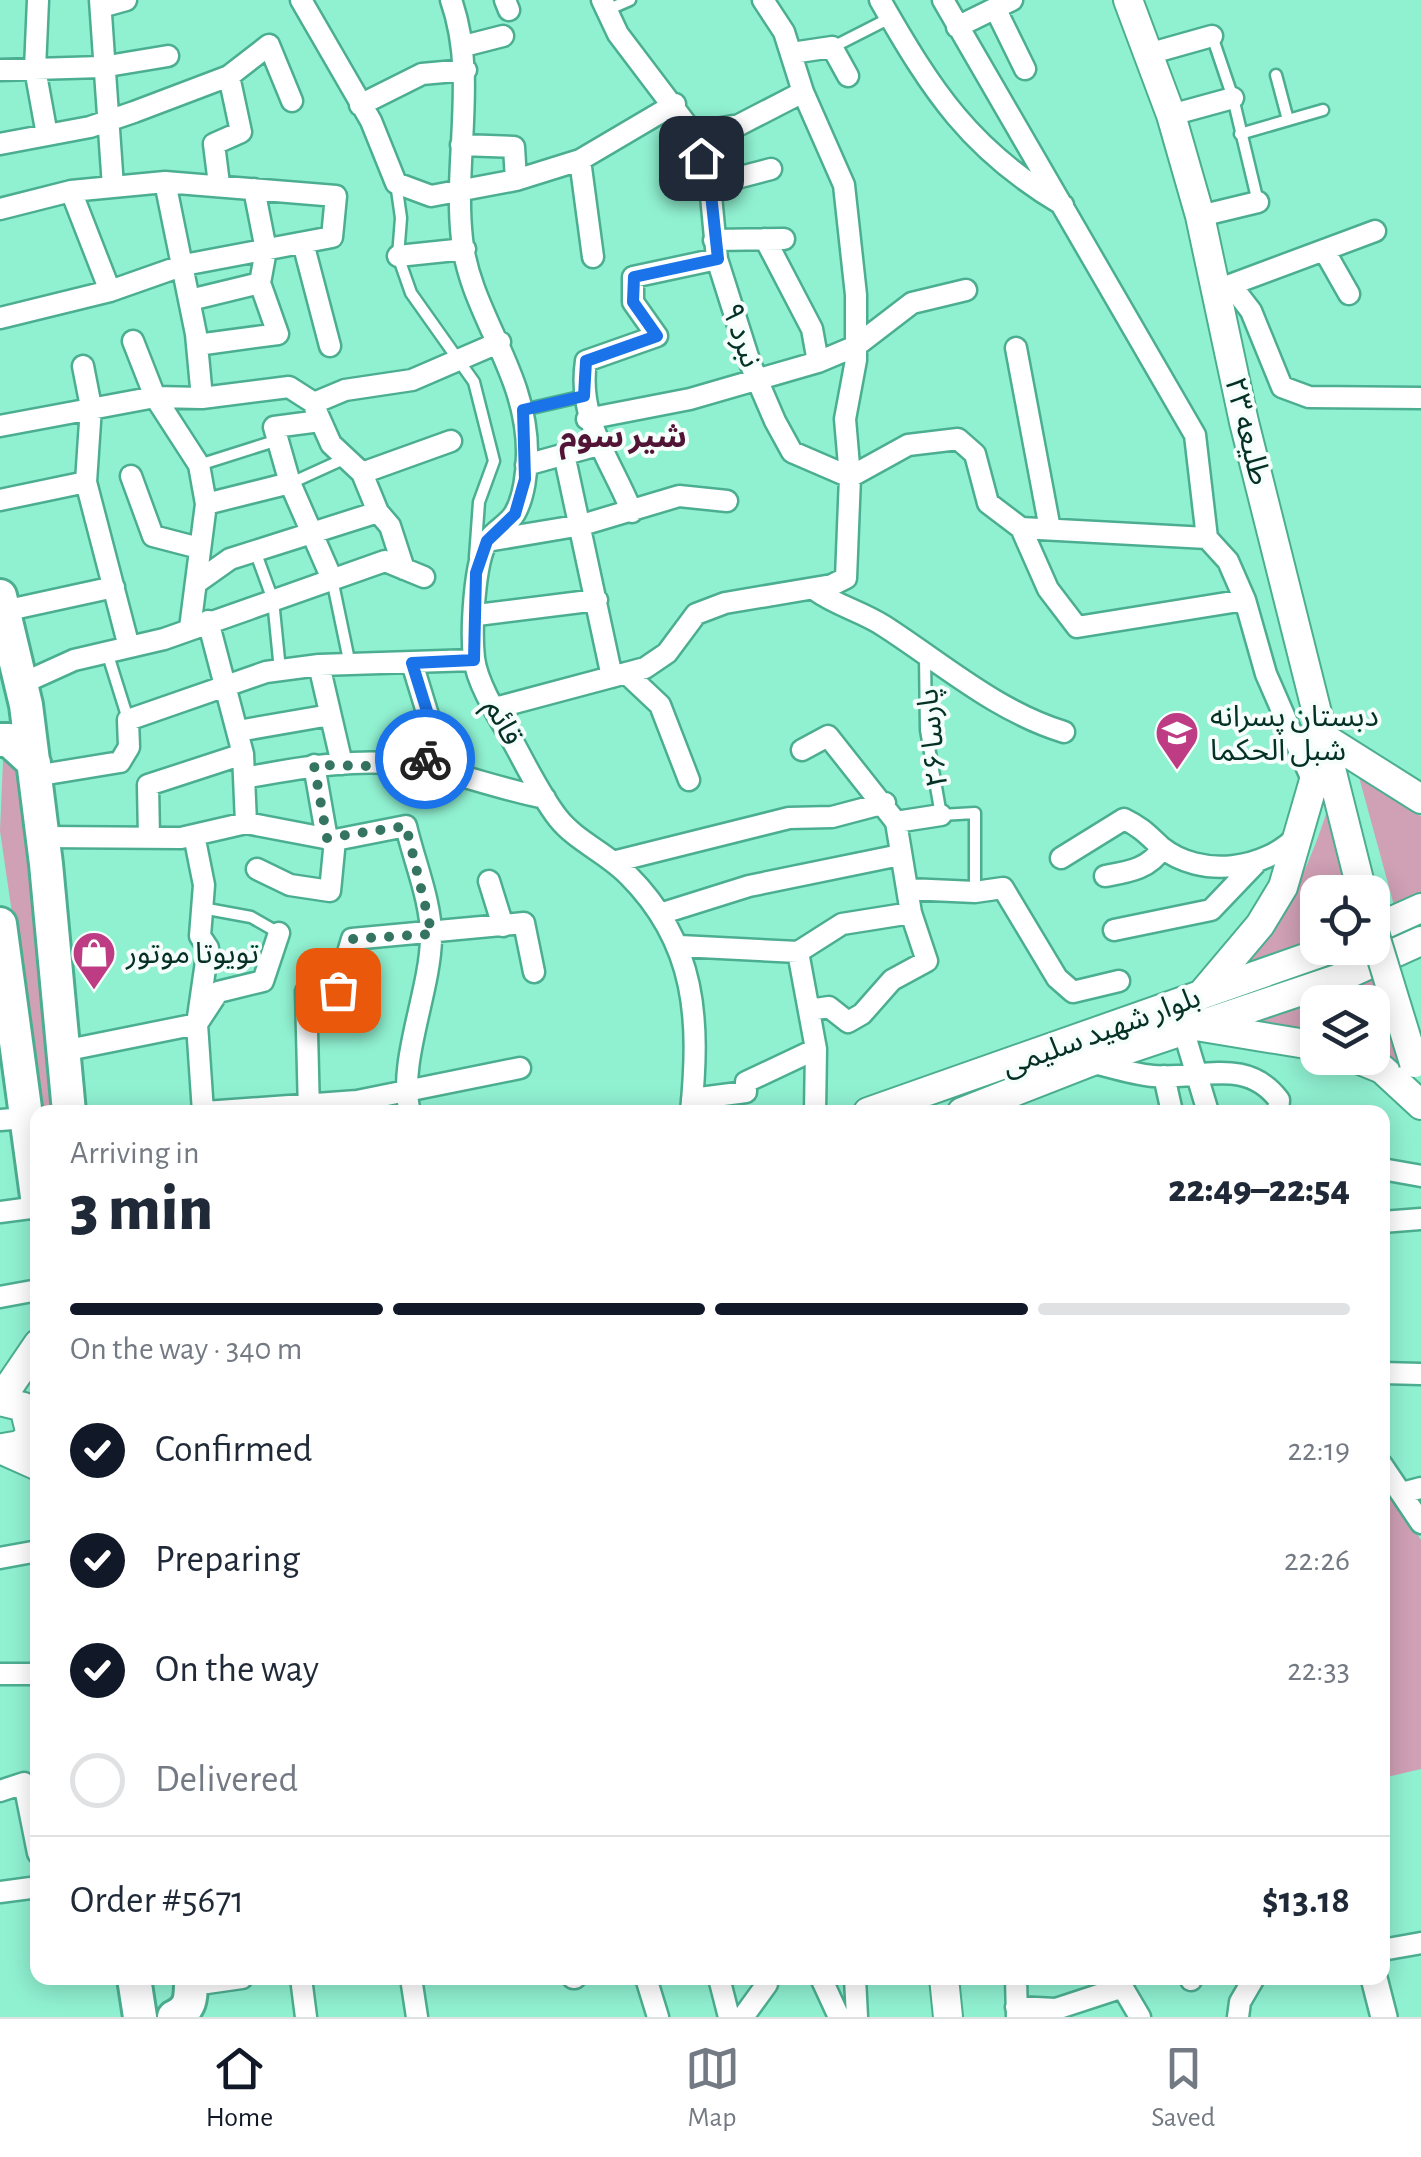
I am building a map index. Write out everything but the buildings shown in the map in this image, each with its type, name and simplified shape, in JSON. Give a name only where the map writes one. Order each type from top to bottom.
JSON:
[{"type":"main road","name":"طلیعه ۲۳","points":[[1128,0],[1170,116],[1223,288],[1244,422],[1358,875]]},
{"type":"main road","points":[[2,604],[11,677],[34,770],[43,837],[68,1105]]},
{"type":"main road","points":[[1201,995],[1260,925],[1282,887],[1326,738],[1421,799]]},
{"type":"main road","points":[[0,740],[9,740],[34,770]]},
{"type":"main road","points":[[1390,921],[1421,908]]},
{"type":"main road","points":[[0,924],[13,1119],[30,1178]]},
{"type":"main road","name":"بلوار شهید سلیمی","points":[[998,1105],[1090,1062],[1337,980],[1421,941]]},
{"type":"main road","name":"بلوار شهید سلیمی","points":[[888,1105],[1300,960]]},
{"type":"main road","points":[[1384,965],[1418,1075]]},
{"type":"main road","points":[[1190,1028],[1300,1043]]},
{"type":"main road","points":[[1388,1075],[1421,1105]]},
{"type":"main road","points":[[30,1358],[0,1401],[24,1407],[30,1420]]},
{"type":"main road","points":[[2,1449],[20,1445],[30,1436]]},
{"type":"main road","points":[[2,1449],[30,1462]]},
{"type":"main road","points":[[174,2017],[185,2012],[199,1985]]},
{"type":"main road","points":[[204,1985],[212,2017]]},
{"type":"main road","points":[[945,1985],[948,2017]]},
{"type":"street","points":[[38,0],[35,69],[47,135]]},
{"type":"street","points":[[113,187],[100,4],[126,0]]},
{"type":"street","points":[[301,0],[360,106],[396,183],[431,196],[463,193],[580,160],[675,104]]},
{"type":"street","name":"قائم","points":[[451,0],[464,46],[466,70],[460,106],[464,250],[471,279],[500,342],[523,410],[526,465],[515,514],[487,541],[476,573],[474,660],[495,708],[559,820],[613,862],[663,913],[680,946],[694,1034],[692,1105]]},
{"type":"street","points":[[495,708],[645,668],[667,653],[696,614],[725,603],[815,590],[846,578],[850,477],[845,419],[852,394],[856,346],[852,242],[844,185],[803,92],[792,53],[764,0]]},
{"type":"street","points":[[942,0],[1195,436],[1208,538],[1228,561],[1245,600],[1266,674],[1313,782]]},
{"type":"street","name":"نبرد ۹","points":[[604,5],[618,34],[675,104],[693,133],[710,185],[716,250],[756,377],[792,452],[850,477]]},
{"type":"street","points":[[957,27],[1004,5],[1025,70]]},
{"type":"street","points":[[885,9],[927,84],[976,140],[1014,176],[1064,206]]},
{"type":"street","points":[[464,46],[503,36]]},
{"type":"street","points":[[1148,54],[1212,36]]},
{"type":"street","points":[[0,144],[106,122],[230,76],[269,45],[292,101]]},
{"type":"street","points":[[792,53],[832,47],[848,76]]},
{"type":"street","points":[[0,70],[102,67],[168,56]]},
{"type":"street","points":[[360,106],[422,74],[466,70]]},
{"type":"street","points":[[219,184],[214,144],[241,132],[230,76]]},
{"type":"street","points":[[693,133],[739,125],[803,92]]},
{"type":"street","points":[[1170,116],[1232,98]]},
{"type":"street","points":[[462,145],[514,147],[516,180]]},
{"type":"street","points":[[580,160],[593,257]]},
{"type":"street","points":[[710,185],[771,169]]},
{"type":"street","points":[[165,182],[190,300],[202,398]]},
{"type":"street","points":[[0,209],[71,191],[165,182],[336,196],[332,237],[184,265],[110,291],[0,318]]},
{"type":"street","points":[[197,344],[278,334],[260,282],[266,250],[254,188]]},
{"type":"street","points":[[71,191],[110,291]]},
{"type":"street","points":[[1200,216],[1258,202]]},
{"type":"street","points":[[1375,231],[1223,288],[1256,320],[1282,387],[1309,397],[1421,398]]},
{"type":"street","points":[[632,512],[587,419],[584,396],[586,361],[657,336],[633,302],[634,277],[716,250],[774,239],[812,329],[818,362]]},
{"type":"street","points":[[304,243],[330,346]]},
{"type":"street","points":[[398,256],[464,250]]},
{"type":"street","points":[[1324,250],[1349,294]]},
{"type":"street","points":[[190,300],[260,282]]},
{"type":"street","points":[[587,419],[690,400],[756,377],[818,362],[856,346],[912,303],[966,290]]},
{"type":"street","points":[[133,341],[155,397],[199,465],[206,504],[199,548],[199,625],[227,688],[244,754],[246,823]]},
{"type":"street","points":[[332,578],[290,483],[274,428],[317,412],[345,390],[412,380],[500,342]]},
{"type":"street","points":[[1016,348],[1050,530]]},
{"type":"street","points":[[83,366],[91,407],[86,482],[129,647]]},
{"type":"street","points":[[0,426],[155,397],[202,398],[290,386],[317,412],[331,444],[362,473],[378,512],[390,526],[414,573],[385,561],[129,647],[11,677]]},
{"type":"street","points":[[850,477],[908,444],[958,439],[975,454],[988,503],[1021,528],[1048,588],[1078,627],[1245,600]]},
{"type":"street","points":[[362,473],[451,440]]},
{"type":"street","points":[[526,465],[598,444]]},
{"type":"street","points":[[564,454],[597,600],[619,675],[660,705],[689,780]]},
{"type":"street","points":[[132,476],[153,536],[199,548]]},
{"type":"street","points":[[0,500],[86,482]]},
{"type":"street","points":[[206,504],[290,483]]},
{"type":"street","points":[[487,541],[582,525],[679,496],[727,501]]},
{"type":"street","points":[[198,581],[230,559],[378,512]]},
{"type":"street","points":[[1021,528],[1208,538]]},
{"type":"street","points":[[2,604],[114,586]]},
{"type":"street","name":"پارسا ۲۶","points":[[815,590],[837,606],[864,614],[925,654]]},
{"type":"street","points":[[477,615],[597,600]]},
{"type":"street","points":[[925,654],[970,682],[993,704],[1064,732]]},
{"type":"street","points":[[34,770],[120,762],[129,747],[128,720],[280,670],[474,660]]},
{"type":"street","points":[[412,663],[431,724],[423,767]]},
{"type":"street","points":[[319,665],[342,764]]},
{"type":"street","points":[[238,731],[330,714]]},
{"type":"street","points":[[802,750],[828,736],[896,822],[911,914],[927,961],[892,980],[862,1014],[848,1022],[830,1007],[809,1010]]},
{"type":"street","points":[[149,838],[148,785],[244,754]]},
{"type":"street","points":[[244,778],[314,765],[423,767],[480,785],[546,798]]},
{"type":"street","points":[[257,869],[290,885],[330,891],[331,839],[314,765]]},
{"type":"street","points":[[613,862],[789,818],[832,816],[884,803]]},
{"type":"street","points":[[896,822],[941,815]]},
{"type":"street","points":[[1061,858],[1124,819],[1146,830],[1162,848],[1196,865],[1256,864]]},
{"type":"street","points":[[43,837],[194,835],[246,823],[331,839],[406,826],[432,934],[428,985],[408,1102]]},
{"type":"street","points":[[1114,930],[1211,910],[1256,864],[1286,848],[1299,834]]},
{"type":"street","points":[[194,835],[204,885],[200,936],[208,948],[197,1024],[203,1105]]},
{"type":"street","points":[[1105,876],[1133,871],[1157,856],[1162,848]]},
{"type":"street","points":[[663,913],[750,886],[900,855]]},
{"type":"street","points":[[488,881],[503,926]]},
{"type":"street","points":[[908,889],[976,892],[1003,888],[1057,978],[1073,992],[1120,982]]},
{"type":"street","points":[[680,946],[735,952],[798,952],[842,924],[911,914]]},
{"type":"street","points":[[309,1105],[306,992],[338,990],[352,939],[524,923],[534,972]]},
{"type":"street","points":[[63,1052],[197,1024],[218,992],[263,981],[279,933]]},
{"type":"street","points":[[798,952],[816,1049],[815,1105]]},
{"type":"street","points":[[1190,1028],[1196,1075],[1206,1105]]},
{"type":"street","points":[[696,1105],[746,1092],[746,1082],[816,1049]]},
{"type":"street","points":[[1090,1062],[1164,1076],[1230,1073],[1265,1081],[1278,1105]]},
{"type":"street","points":[[371,1105],[408,1102],[520,1068]]},
{"type":"street","points":[[1164,1076],[1170,1105]]},
{"type":"street","points":[[1390,1170],[1421,1176]]},
{"type":"street","points":[[0,1212],[30,1207]]},
{"type":"street","points":[[1390,1222],[1421,1220]]},
{"type":"street","points":[[0,1297],[30,1291]]},
{"type":"street","points":[[1390,1372],[1421,1374]]},
{"type":"street","points":[[1390,1472],[1411,1491],[1421,1523]]},
{"type":"street","points":[[0,1558],[30,1552]]},
{"type":"street","points":[[0,1674],[30,1674]]},
{"type":"street","points":[[0,1791],[24,1783],[30,1813]]},
{"type":"street","points":[[0,1892],[30,1888]]},
{"type":"street","points":[[1390,1949],[1421,1944]]},
{"type":"street","points":[[302,1985],[306,2017]]},
{"type":"street","points":[[411,1985],[417,2017]]},
{"type":"street","points":[[648,1985],[658,2017]]},
{"type":"street","points":[[721,1985],[728,2017]]},
{"type":"street","points":[[743,2017],[766,1985]]},
{"type":"street","points":[[823,1985],[839,2017]]},
{"type":"street","points":[[855,1985],[857,2017]]},
{"type":"street","points":[[1016,1985],[1016,2012],[1076,2010],[1115,1985]]},
{"type":"street","points":[[1122,1985],[1140,2017]]},
{"type":"street","points":[[1238,2017],[1240,2002],[1250,1985]]},
{"type":"street","points":[[1376,1985],[1384,2017]]},
{"type":"lane","points":[[604,5],[630,0]]},
{"type":"lane","points":[[832,47],[885,9]]},
{"type":"lane","points":[[1212,36],[1258,202]]},
{"type":"lane","points":[[1276,75],[1288,120]]},
{"type":"lane","points":[[1240,134],[1323,110]]},
{"type":"lane","points":[[396,183],[400,218],[398,256],[411,293],[474,382],[494,461],[478,502],[474,534],[476,573]]},
{"type":"lane","points":[[523,410],[584,396]]},
{"type":"lane","points":[[199,465],[278,440]]},
{"type":"lane","points":[[290,483],[346,458]]},
{"type":"lane","points":[[255,551],[273,600],[280,670]]},
{"type":"lane","points":[[332,578],[342,611],[350,665]]},
{"type":"lane","points":[[108,652],[128,720]]},
{"type":"lane","name":"پارسا ۲۶","points":[[925,654],[926,730],[941,815],[975,813],[976,892]]},
{"type":"lane","points":[[202,908],[250,917],[279,933]]},
{"type":"shaded area","points":[[3,760],[15,768],[22,794],[45,978],[54,1105],[40,1105],[0,831]]},
{"type":"shaded area","points":[[1359,777],[1421,816],[1421,895],[1395,909],[1390,875],[1386,875]]},
{"type":"shaded area","points":[[1331,799],[1347,875],[1302,875]]},
{"type":"shaded area","points":[[1300,879],[1300,949],[1235,973],[1269,932]]},
{"type":"shaded area","points":[[1300,1006],[1300,1034],[1248,1026]]},
{"type":"shaded area","points":[[1390,1030],[1407,1079],[1390,1068]]},
{"type":"shaded area","points":[[1390,1491],[1421,1540],[1421,1769],[1390,1776]]},
{"type":"way so far","points":[[338,990],[352,939],[432,934],[406,826],[336,840],[327,838],[314,765],[423,767],[425,759]]},
{"type":"place","name":"دبستان پسرانه شبل الحکما","points":[[1177,771]]},
{"type":"place","name":"تویوتا موتور","points":[[94,991]]},
{"type":"district","name":"شیر سوم","points":[[623,436]]},
{"type":"route","points":[[425,759],[431,724],[412,663],[474,660],[476,573],[487,541],[515,514],[525,479],[523,410],[584,396],[586,361],[657,336],[633,302],[634,277],[718,259],[710,185],[701,158]]}]
